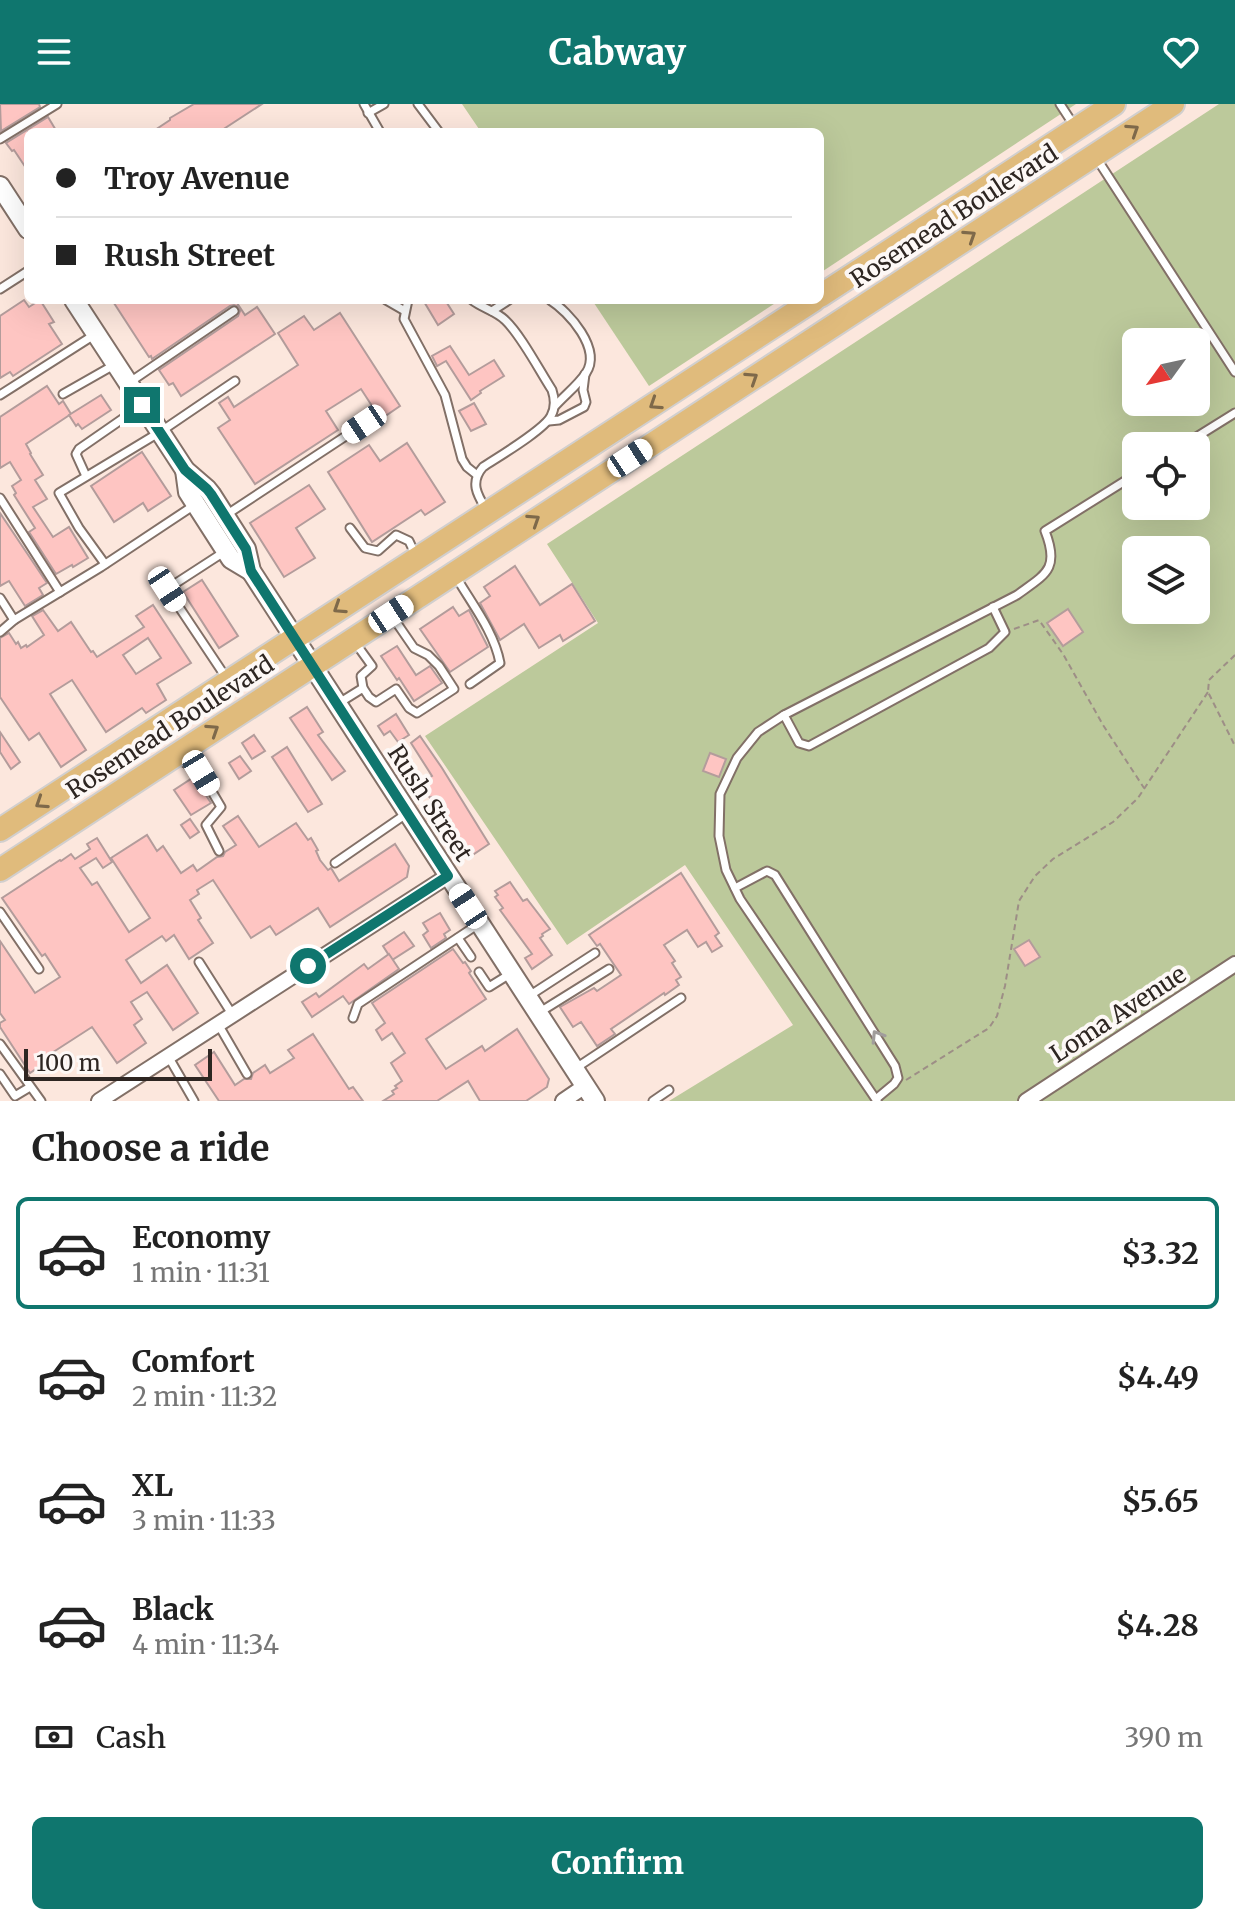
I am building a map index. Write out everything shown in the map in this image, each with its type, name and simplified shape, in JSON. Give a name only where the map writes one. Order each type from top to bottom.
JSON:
[{"type":"main road","name":"Rosemead Boulevard","points":[[824,293],[1114,104]]},
{"type":"main road","name":"Rosemead Boulevard","points":[[0,870],[1173,104]]},
{"type":"main road","points":[[1076,128],[1094,155]]},
{"type":"main road","name":"Rosemead Boulevard","points":[[0,830],[808,304]]},
{"type":"street","points":[[0,186],[24,223]]},
{"type":"street","name":"Rush Street","points":[[77,304],[185,470],[188,492],[203,499],[224,516],[234,546]]},
{"type":"street","name":"Rush Street","points":[[203,499],[234,546],[246,549],[251,571],[590,1094]]},
{"type":"street","points":[[99,1101],[448,876]]},
{"type":"street","name":"Loma Avenue","points":[[1026,1101],[1235,964]]},
{"type":"street","points":[[563,1101],[590,1094]]},
{"type":"lane","points":[[0,139],[57,104]]},
{"type":"lane","points":[[364,104],[377,128]]},
{"type":"lane","points":[[368,113],[384,104]]},
{"type":"lane","points":[[418,104],[436,128]]},
{"type":"lane","points":[[1060,104],[1076,128]]},
{"type":"lane","points":[[1094,155],[1235,372]]},
{"type":"lane","points":[[0,289],[24,274]]},
{"type":"lane","points":[[393,304],[405,311]]},
{"type":"lane","points":[[406,304],[404,319],[445,395],[462,459],[477,475]]},
{"type":"lane","points":[[479,304],[503,318],[510,326],[552,390],[555,406]]},
{"type":"lane","points":[[492,311],[503,304]]},
{"type":"lane","points":[[549,421],[555,406],[585,374],[590,357],[586,341],[575,323],[557,304]]},
{"type":"lane","points":[[128,383],[234,311]]},
{"type":"lane","points":[[0,395],[96,334]]},
{"type":"lane","points":[[63,394],[116,364]]},
{"type":"lane","points":[[488,513],[475,487],[477,475],[483,467],[549,421],[559,420],[584,407],[585,374]]},
{"type":"lane","points":[[105,564],[59,493],[160,432],[235,381]]},
{"type":"lane","points":[[86,476],[76,454],[79,449],[142,405]]},
{"type":"lane","points":[[1204,432],[1235,413]]},
{"type":"lane","points":[[224,516],[364,424]]},
{"type":"lane","points":[[735,888],[767,871],[775,875],[895,1066],[898,1078],[876,1100],[735,888],[726,870],[719,836],[720,794],[737,758],[758,732],[784,715],[1017,595],[1045,575],[1050,565],[1051,547],[1045,531],[1122,483]]},
{"type":"lane","points":[[0,498],[60,592]]},
{"type":"lane","points":[[0,632],[203,499]]},
{"type":"lane","points":[[350,528],[365,548],[378,551],[396,535],[409,541],[418,558]]},
{"type":"lane","points":[[228,681],[167,589],[234,546]]},
{"type":"lane","points":[[454,573],[497,649],[500,663],[470,684]]},
{"type":"lane","points":[[0,598],[14,620]]},
{"type":"lane","points":[[784,715],[799,743],[809,746],[989,648],[1005,632],[993,607]]},
{"type":"lane","points":[[352,639],[372,666],[361,676],[363,688],[376,702],[396,689],[409,708],[417,713],[454,689],[439,666],[428,655],[414,648],[391,614]]},
{"type":"lane","points":[[337,705],[363,688]]},
{"type":"lane","points":[[174,756],[201,773],[221,807],[206,825],[219,851]]},
{"type":"lane","points":[[335,863],[407,813]]},
{"type":"lane","points":[[0,912],[39,969]]},
{"type":"lane","points":[[353,1018],[358,1004],[480,924]]},
{"type":"lane","points":[[458,938],[471,957]]},
{"type":"lane","points":[[527,997],[595,953]]},
{"type":"lane","points":[[199,962],[232,1014]]},
{"type":"lane","points":[[538,1013],[609,969]]},
{"type":"lane","points":[[479,972],[489,987],[512,973]]},
{"type":"lane","points":[[574,1069],[681,998]]},
{"type":"lane","points":[[218,1024],[247,1074]]},
{"type":"lane","points":[[0,1044],[41,1101]]},
{"type":"lane","points":[[168,1056],[194,1101]]},
{"type":"lane","points":[[0,1074],[15,1096],[30,1087]]},
{"type":"lane","points":[[653,1101],[669,1090]]},
{"type":"path","points":[[1005,632],[1039,620],[1145,789]]},
{"type":"path","points":[[894,1084],[912,1078],[989,1028],[997,1016],[1005,986],[1019,901],[1035,876],[1053,859],[1113,822],[1145,789],[1208,692],[1209,680],[1235,655]]},
{"type":"path","points":[[1208,692],[1235,746]]},
{"type":"green space","points":[[462,104],[1076,104],[824,270],[824,128],[478,128]]},
{"type":"green space","points":[[1219,104],[1235,104],[1235,1101],[669,1101],[793,1025],[685,865],[567,945],[425,736],[598,623],[547,544]]},
{"type":"green space","points":[[595,304],[774,304],[649,386]]},
{"type":"building","points":[[0,104],[39,104],[40,107],[1,131]]},
{"type":"building","points":[[194,104],[262,104],[225,128],[158,128]]},
{"type":"building","points":[[48,117],[55,128],[30,128]]},
{"type":"building","points":[[24,132],[24,165],[14,150],[6,143]]},
{"type":"building","points":[[24,300],[29,307],[43,304],[54,322],[49,324],[62,344],[13,376],[10,372],[0,378],[0,316]]},
{"type":"building","points":[[115,304],[238,304],[245,315],[257,307],[275,334],[181,396],[159,370],[238,316],[239,307],[230,306],[152,359]]},
{"type":"building","points":[[425,304],[448,304],[454,314],[438,325]]},
{"type":"building","points":[[340,313],[400,406],[378,421],[361,389],[326,411],[338,430],[255,484],[218,428],[230,420],[219,403],[228,397],[234,407],[298,365],[278,333],[304,316],[314,330]]},
{"type":"building","points":[[450,346],[469,375],[494,360],[504,376],[471,400],[446,361],[437,366],[432,356]]},
{"type":"building","points":[[47,386],[59,404],[63,401],[71,414],[26,444],[43,475],[35,480],[47,499],[33,507],[53,537],[69,527],[88,558],[56,574],[29,532],[35,528],[14,495],[12,486],[21,480],[10,462],[0,468],[0,417]]},
{"type":"building","points":[[101,395],[111,410],[82,429],[78,424],[76,426],[69,415]]},
{"type":"building","points":[[474,403],[486,424],[471,431],[459,411]]},
{"type":"building","points":[[407,443],[445,502],[425,515],[421,510],[372,542],[328,472],[369,445],[380,461]]},
{"type":"building","points":[[142,452],[171,496],[148,511],[143,503],[114,522],[91,486]]},
{"type":"building","points":[[309,485],[325,509],[296,528],[315,558],[284,577],[250,523]]},
{"type":"building","points":[[0,513],[47,583],[39,588],[43,595],[25,606],[9,581],[0,586]]},
{"type":"building","points":[[515,566],[540,605],[572,584],[595,621],[563,641],[560,635],[539,648],[524,624],[500,640],[480,603],[490,596],[484,587]]},
{"type":"building","points":[[202,580],[238,636],[219,648],[183,592]]},
{"type":"building","points":[[153,605],[191,663],[157,684],[166,700],[146,713],[142,708],[106,732],[72,680],[50,694],[86,750],[61,767],[39,733],[29,740],[0,697],[0,638],[9,633],[21,648],[27,647],[44,635],[32,616],[43,610],[58,631],[71,622],[97,657],[144,627],[136,616]],"holes":[[[148,638],[161,658],[136,674],[123,655]]]},
{"type":"building","points":[[453,607],[459,616],[469,610],[488,647],[450,672],[420,629]]},
{"type":"building","points":[[1068,609],[1083,632],[1063,646],[1047,623]]},
{"type":"building","points":[[397,646],[416,675],[430,666],[442,683],[414,701],[381,656]]},
{"type":"building","points":[[307,707],[323,732],[318,735],[345,771],[332,780],[290,718]]},
{"type":"building","points":[[396,714],[409,735],[398,742],[390,731],[384,735],[378,726]]},
{"type":"building","points":[[0,732],[20,762],[11,769],[0,752]]},
{"type":"building","points":[[254,735],[265,751],[252,759],[242,743]]},
{"type":"building","points":[[420,736],[489,844],[468,858],[454,835],[457,833],[444,809],[439,804],[437,806],[420,783],[432,776],[411,743]]},
{"type":"building","points":[[287,747],[322,804],[308,812],[272,757]]},
{"type":"building","points":[[710,753],[726,759],[719,777],[703,771]]},
{"type":"building","points":[[240,756],[251,771],[239,779],[229,763]]},
{"type":"building","points":[[194,777],[211,803],[191,815],[174,790]]},
{"type":"building","points":[[238,816],[259,847],[296,823],[308,840],[311,838],[320,860],[328,870],[331,868],[339,881],[395,844],[409,866],[407,877],[330,927],[318,908],[276,935],[270,926],[251,938],[213,880],[197,890],[199,894],[190,900],[213,943],[189,959],[174,935],[166,941],[162,936],[126,960],[141,983],[167,965],[198,1013],[173,1030],[147,992],[131,1002],[142,1019],[134,1025],[146,1043],[117,1063],[92,1027],[44,1058],[46,1062],[30,1073],[0,1027],[5,1020],[0,1013],[0,941],[35,993],[60,977],[2,898],[71,854],[75,859],[90,849],[87,844],[97,838],[112,862],[103,868],[96,858],[80,868],[92,885],[97,882],[129,932],[150,918],[111,858],[147,835],[157,851],[163,846],[181,873],[193,865],[197,871],[236,845],[223,826]]},
{"type":"building","points":[[190,819],[199,832],[190,838],[181,825]]},
{"type":"building","points":[[681,873],[719,933],[715,936],[722,946],[712,952],[706,942],[698,947],[687,930],[664,945],[681,977],[676,980],[679,985],[611,1029],[615,1034],[597,1046],[581,1022],[573,1027],[560,1007],[594,988],[597,991],[621,975],[600,944],[597,946],[589,935]]},
{"type":"building","points":[[510,882],[523,901],[527,899],[550,929],[540,938],[552,955],[532,969],[525,958],[532,954],[500,910],[503,908],[495,897],[498,895],[495,891]]},
{"type":"building","points":[[440,913],[450,930],[444,934],[446,938],[431,948],[423,935],[428,931],[423,923]]},
{"type":"building","points":[[404,932],[414,946],[392,960],[383,946]]},
{"type":"building","points":[[1029,940],[1040,957],[1025,966],[1014,949]]},
{"type":"building","points":[[453,949],[471,971],[469,973],[486,999],[426,1039],[446,1069],[482,1046],[485,1051],[517,1029],[549,1079],[547,1087],[526,1101],[480,1101],[468,1081],[437,1101],[383,1101],[394,1094],[395,1086],[402,1081],[391,1063],[405,1053],[392,1033],[382,1040],[376,1030],[385,1023],[372,1003]]},
{"type":"building","points":[[389,954],[399,969],[349,1004],[343,996],[312,1017],[302,1002],[316,993],[319,997],[364,964],[368,969]]},
{"type":"building","points":[[313,1034],[349,1089],[353,1087],[363,1101],[219,1101],[195,1065],[214,1052],[235,1085],[244,1079],[251,1079],[253,1073],[265,1065],[270,1073],[294,1058],[288,1050]]},
{"type":"route","points":[[142,405],[185,470],[211,494],[246,549],[251,571],[448,876],[308,966]]}]
